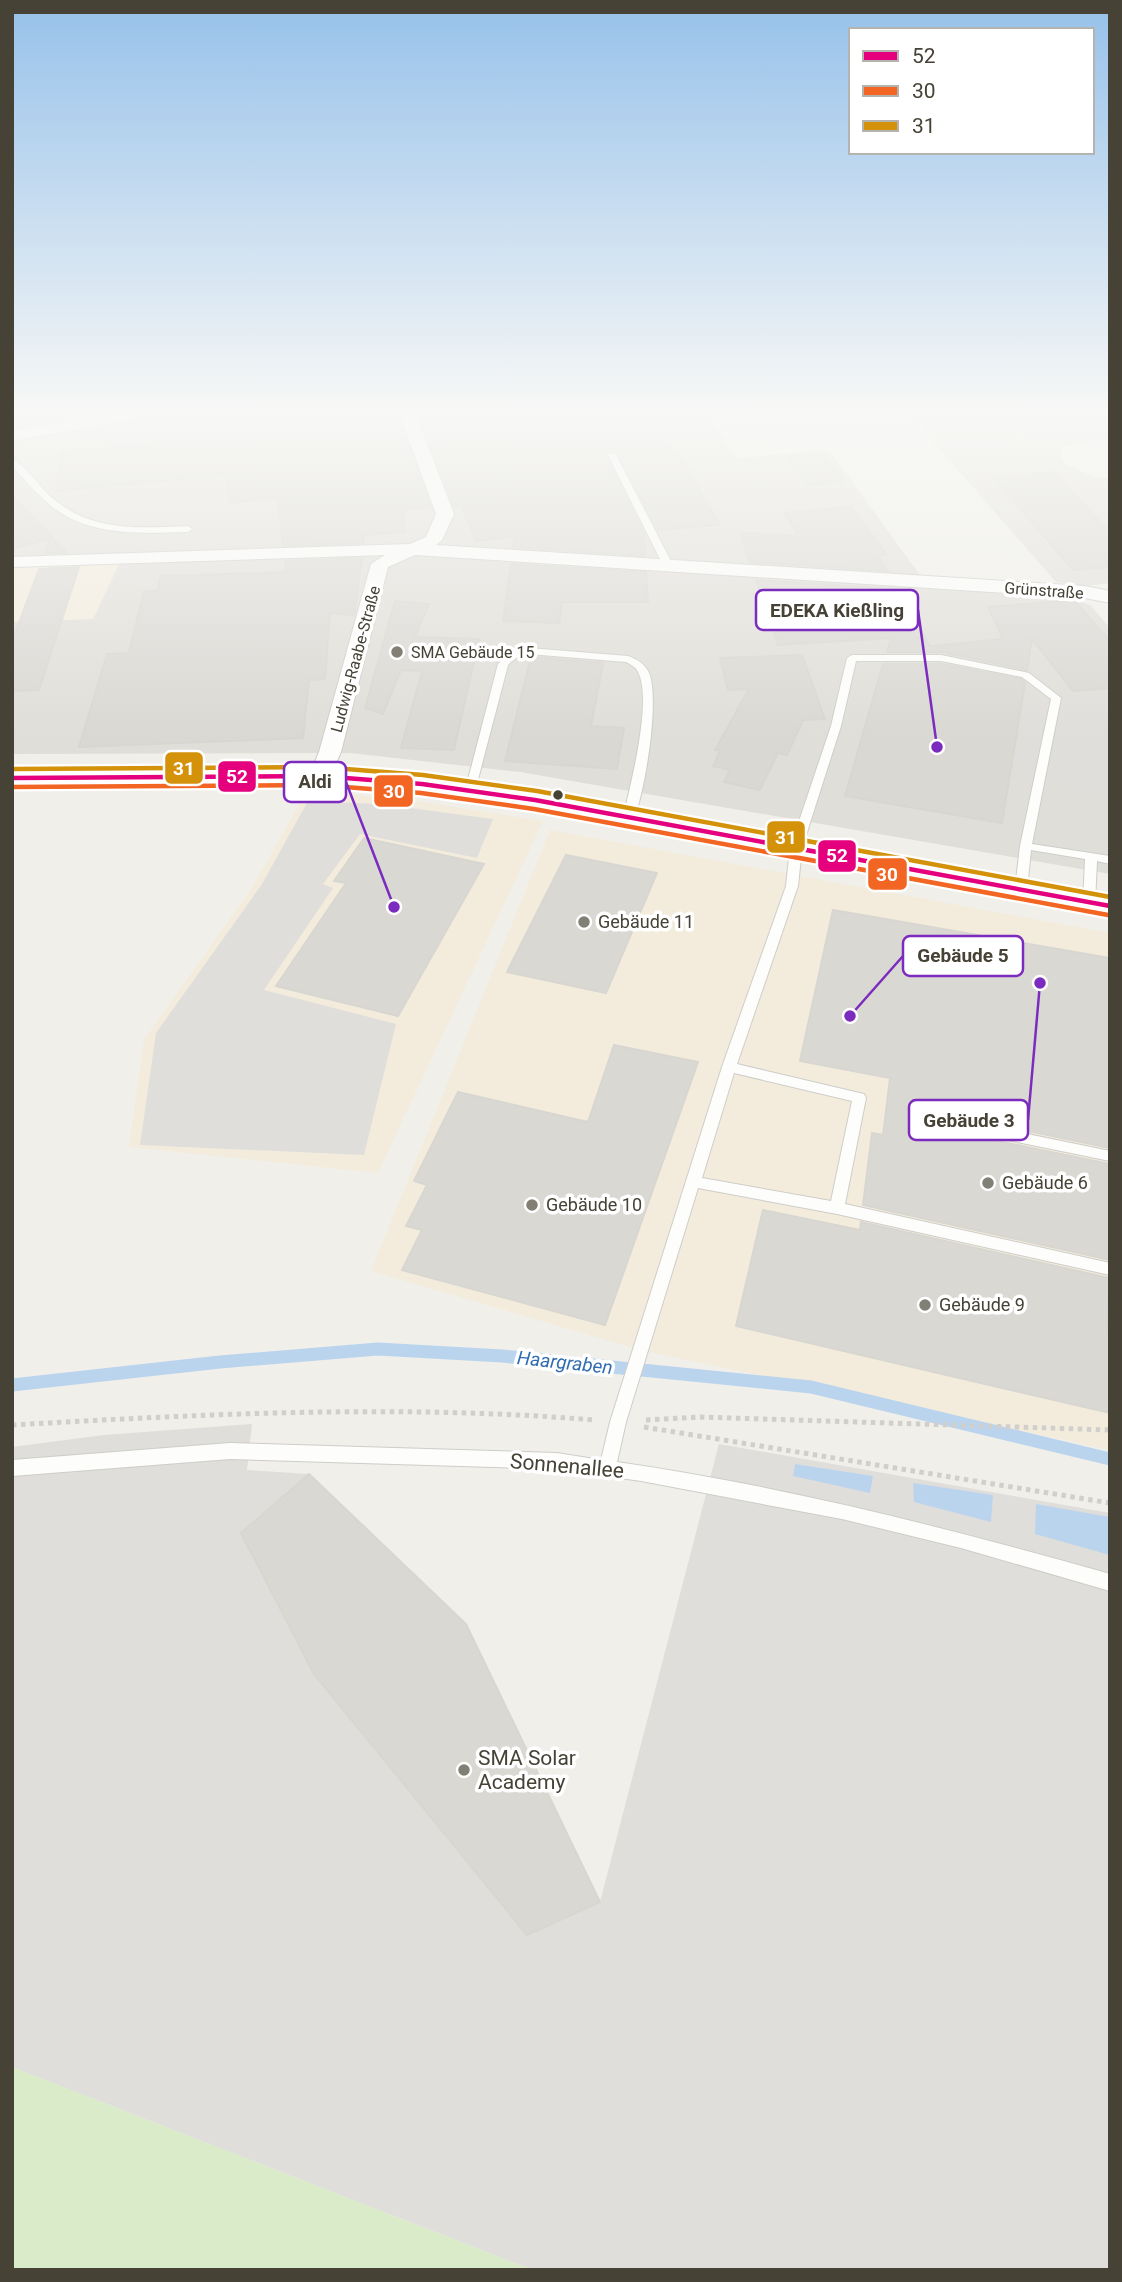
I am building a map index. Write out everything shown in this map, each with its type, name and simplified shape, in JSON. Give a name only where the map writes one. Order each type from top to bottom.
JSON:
[{"type":"main road","points":[[13,781],[320,776],[422,784],[629,818],[1100,904]]},
{"type":"street","name":"Ludwig-Raabe-Straße","points":[[320,776],[334,741],[380,564],[433,540],[442,521]]},
{"type":"street","name":"Grünstraße","points":[[12,562],[411,549],[1085,592],[1110,597]]},
{"type":"lane","points":[[92,521],[122,530],[188,529]]},
{"type":"lane","points":[[646,521],[668,565]]},
{"type":"lane","points":[[470,791],[503,664],[509,657],[529,651],[628,659],[644,673],[646,719],[629,818]]},
{"type":"lane","points":[[607,1468],[618,1422],[729,1067],[792,886],[796,848],[836,726],[852,658],[941,658],[1026,675],[1056,698],[1026,846],[1021,889]]},
{"type":"lane","points":[[1026,846],[1110,860]]},
{"type":"lane","points":[[1091,857],[1100,904]]},
{"type":"lane","points":[[729,1067],[859,1098],[837,1208]]},
{"type":"lane","points":[[944,1122],[1110,1156]]},
{"type":"lane","points":[[694,1182],[837,1208],[1110,1269]]},
{"type":"lane","name":"Sonnenallee","points":[[12,1468],[230,1451],[557,1461],[842,1511],[961,1540],[1110,1583]]},
{"type":"path","points":[[618,1422],[699,1417],[1110,1430]]},
{"type":"shaded area","points":[[12,521],[881,521],[920,575],[915,585],[1072,598],[1090,605],[1110,628],[1110,874],[520,772],[350,753],[12,754],[12,622],[93,619],[120,562],[12,564]]},
{"type":"shaded area","points":[[1003,521],[1110,521],[1110,583],[1085,586],[1056,582]]},
{"type":"shaded area","points":[[120,562],[93,619],[12,622],[12,564]]},
{"type":"shaded area","points":[[1110,694],[1110,796],[1012,780],[1026,697]]},
{"type":"shaded area","points":[[306,792],[392,797],[543,821],[378,1173],[129,1147],[144,1040],[253,886]]},
{"type":"shaded area","points":[[308,801],[380,804],[493,819],[477,858],[360,834],[323,884],[333,888],[264,990],[396,1024],[364,1155],[140,1145],[156,1033],[262,884]]},
{"type":"shaded area","points":[[550,830],[1110,933],[1110,1450],[640,1350],[371,1271]]},
{"type":"shaded area","points":[[252,1424],[247,1470],[309,1474],[242,1533],[314,1674],[527,1935],[600,1902],[719,1444],[1110,1513],[1110,2270],[533,2270],[12,2067],[12,1447],[104,1435]]},
{"type":"green space","points":[[12,2067],[533,2270],[12,2270]]},
{"type":"water","points":[[795,1464],[873,1476],[870,1493],[793,1476]]},
{"type":"water","points":[[913,1483],[993,1495],[991,1522],[914,1502]]},
{"type":"water","points":[[1036,1504],[1110,1517],[1110,1555],[1035,1534]]},
{"type":"building","points":[[12,521],[37,521],[67,553],[45,553],[50,538],[12,549]]},
{"type":"building","points":[[280,521],[404,521],[405,532],[364,535],[363,543],[283,546]]},
{"type":"building","points":[[468,521],[638,521],[644,533],[645,556],[513,547],[515,537],[476,541]]},
{"type":"building","points":[[654,521],[718,521],[720,525],[658,530]]},
{"type":"building","points":[[790,521],[862,521],[886,554],[878,555],[887,571],[750,562],[740,533],[799,536]]},
{"type":"building","points":[[1031,521],[1100,521],[1110,532],[1110,567],[1073,570]]},
{"type":"building","points":[[362,558],[354,615],[330,613],[325,679],[309,680],[303,738],[79,747],[107,654],[129,653],[144,591],[157,591],[161,576],[286,572],[285,561]]},
{"type":"building","points":[[511,564],[646,572],[648,602],[562,602],[559,623],[503,621]]},
{"type":"building","points":[[79,567],[39,690],[12,691],[12,642],[39,569]]},
{"type":"building","points":[[756,580],[897,589],[930,646],[1003,639],[988,607],[1074,600],[1110,641],[1110,688],[1073,691],[1032,639],[1027,670],[942,652],[887,652],[891,638],[778,645]]},
{"type":"building","points":[[395,601],[429,604],[415,637],[479,639],[454,750],[401,748],[422,671],[401,670],[383,714],[365,708]]},
{"type":"building","points":[[802,655],[825,719],[803,720],[787,755],[778,753],[760,790],[724,782],[730,770],[713,766],[720,751],[715,750],[749,689],[728,690],[720,658]]},
{"type":"building","points":[[531,657],[603,663],[591,726],[624,728],[617,769],[505,761]]},
{"type":"building","points":[[883,664],[941,664],[1021,679],[1025,683],[1002,823],[845,796]]},
{"type":"building","points":[[364,838],[484,864],[398,1016],[276,986],[346,883],[334,881]]},
{"type":"building","name":"Gebäude 11","points":[[566,855],[657,873],[606,993],[507,972]]},
{"type":"building","points":[[833,910],[1110,958],[1110,1148],[946,1114],[939,1115],[936,1121],[939,1129],[1110,1164],[1110,1260],[863,1205],[872,1133],[883,1135],[890,1078],[800,1061]]},
{"type":"building","name":"Gebäude 10","points":[[614,1045],[698,1062],[605,1325],[402,1270],[422,1230],[406,1226],[427,1185],[414,1181],[458,1092],[588,1122]]},
{"type":"building","name":"Gebäude 9","points":[[763,1210],[860,1230],[861,1222],[1109,1278],[1107,1333],[1110,1333],[1110,1413],[736,1326]]},
{"type":"building","name":"SMA Solar Academy","points":[[309,1474],[466,1624],[600,1902],[527,1935],[314,1674],[241,1533]]},
{"type":"waterway","name":"Haargraben","points":[[12,1385],[220,1362],[378,1349],[502,1356],[811,1387],[1110,1459]]},
{"type":"transit line","name":"31","points":[[12,769],[320,767],[423,775],[537,791],[1110,897]]},
{"type":"transit line","name":"52","points":[[12,778],[320,776],[422,784],[535,800],[1110,906]]},
{"type":"transit line","name":"30","points":[[12,787],[320,785],[421,793],[534,809],[1108,915]]},
{"type":"place","name":"SMA Gebäude 15","points":[[397,652]]},
{"type":"place","name":"EDEKA Kießling","points":[[937,747]]},
{"type":"place","name":"Aldi","points":[[394,907]]},
{"type":"place","name":"Gebäude 11","points":[[584,922]]},
{"type":"place","name":"Gebäude 3","points":[[1040,983]]},
{"type":"place","name":"Gebäude 5","points":[[850,1016]]},
{"type":"place","name":"Gebäude 6","points":[[988,1183]]},
{"type":"place","name":"Gebäude 10","points":[[532,1205]]},
{"type":"place","name":"Gebäude 9","points":[[925,1305]]},
{"type":"place","name":"SMA Solar Academy","points":[[464,1770]]}]
